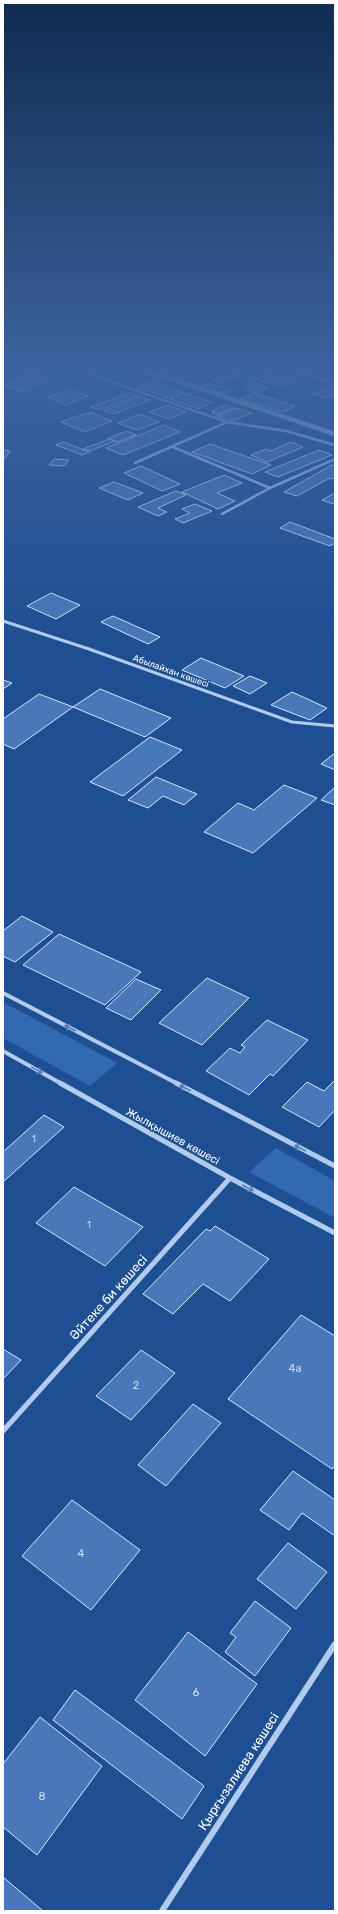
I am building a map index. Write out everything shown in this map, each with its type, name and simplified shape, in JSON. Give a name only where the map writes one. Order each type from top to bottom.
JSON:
[{"type":"street","points":[[135,463],[158,453]]},
{"type":"street","points":[[188,453],[270,488]]},
{"type":"street","points":[[222,514],[270,488],[335,459]]},
{"type":"street","name":"Абылайхан көшесі","points":[[3,621],[89,649],[292,722],[335,726]]},
{"type":"street","points":[[3,993],[335,1166]]},
{"type":"street","name":"Жылқышиев көшесі","points":[[3,1050],[230,1178],[335,1233]]},
{"type":"street","name":"Әйтеке би көшесі","points":[[3,1431],[230,1178]]},
{"type":"street","name":"Қырғызалиева көшесі","points":[[162,1911],[335,1644]]},
{"type":"shaded area","points":[[3,1002],[117,1063],[90,1086],[3,1038]]},
{"type":"shaded area","points":[[276,1148],[335,1181],[335,1218],[249,1172]]},
{"type":"building","points":[[3,453],[8,453],[3,461]]},
{"type":"building","points":[[196,453],[237,453],[271,465],[252,474]]},
{"type":"building","points":[[255,453],[288,453],[267,462],[251,455]]},
{"type":"building","points":[[311,453],[328,453],[332,455],[278,477],[265,472]]},
{"type":"building","points":[[54,459],[69,460],[64,466],[49,465]]},
{"type":"building","points":[[332,465],[335,466],[335,479],[330,478],[297,496],[284,492]]},
{"type":"building","points":[[141,466],[180,484],[162,491],[124,473]]},
{"type":"building","points":[[224,475],[242,483],[217,493],[235,501],[218,509],[182,492]]},
{"type":"building","points":[[114,482],[143,493],[128,500],[99,488]]},
{"type":"building","points":[[176,491],[186,495],[158,508],[167,512],[158,516],[138,507]]},
{"type":"building","points":[[335,493],[335,503],[333,504],[322,500]]},
{"type":"building","points":[[195,504],[212,511],[183,523],[175,519],[190,513],[182,509]]},
{"type":"building","points":[[290,522],[335,539],[335,543],[330,546],[280,528]]},
{"type":"building","points":[[51,593],[80,605],[56,619],[27,606]]},
{"type":"building","points":[[113,616],[160,637],[148,644],[101,622]]},
{"type":"building","points":[[201,658],[244,676],[225,688],[182,670]]},
{"type":"building","points":[[250,676],[267,683],[250,694],[233,686]]},
{"type":"building","points":[[3,680],[12,683],[3,689]]},
{"type":"building","points":[[100,689],[171,718],[145,737],[73,707]]},
{"type":"building","points":[[292,692],[327,708],[310,720],[271,705]]},
{"type":"building","points":[[39,694],[73,707],[14,749],[3,744],[3,719]]},
{"type":"building","points":[[150,737],[182,750],[123,796],[90,782]]},
{"type":"building","points":[[335,753],[335,770],[321,764]]},
{"type":"building","points":[[156,777],[197,794],[184,805],[163,796],[148,808],[128,800]]},
{"type":"building","points":[[284,785],[317,798],[253,853],[204,832],[238,803],[254,810]]},
{"type":"building","points":[[335,787],[335,805],[321,800]]},
{"type":"building","points":[[22,916],[53,932],[15,962],[3,956],[3,931]]},
{"type":"building","points":[[59,934],[141,972],[105,1005],[23,965]]},
{"type":"building","points":[[207,978],[249,998],[202,1045],[159,1023]]},
{"type":"building","points":[[136,979],[161,990],[131,1020],[106,1008]]},
{"type":"building","points":[[267,1020],[308,1040],[273,1076],[270,1074],[249,1095],[206,1071],[230,1048],[240,1053],[245,1047],[241,1045]]},
{"type":"building","points":[[335,1080],[335,1110],[319,1127],[282,1107],[307,1082],[324,1091]]},
{"type":"building","points":[[44,1115],[64,1127],[3,1182],[3,1152]]},
{"type":"building","points":[[74,1187],[143,1227],[105,1266],[36,1223]]},
{"type":"building","points":[[215,1226],[269,1259],[230,1301],[203,1284],[173,1314],[143,1294],[206,1229],[210,1231]]},
{"type":"building","points":[[301,1315],[335,1336],[335,1465],[332,1469],[228,1399]]},
{"type":"building","points":[[3,1349],[21,1360],[3,1379]]},
{"type":"building","points":[[141,1350],[175,1373],[131,1420],[96,1396]]},
{"type":"building","points":[[193,1404],[221,1423],[166,1486],[138,1465]]},
{"type":"building","points":[[293,1471],[335,1500],[335,1536],[302,1513],[289,1530],[260,1510]]},
{"type":"building","points":[[72,1500],[140,1550],[91,1610],[22,1556]]},
{"type":"building","points":[[288,1543],[327,1572],[296,1609],[257,1579]]},
{"type":"building","points":[[255,1601],[291,1628],[255,1676],[225,1652],[236,1637],[230,1633]]},
{"type":"building","points":[[188,1632],[257,1684],[205,1756],[135,1700]]},
{"type":"building","points":[[75,1690],[204,1786],[182,1819],[53,1720]]},
{"type":"building","points":[[40,1717],[102,1766],[37,1855],[3,1827],[3,1764]]},
{"type":"building","points":[[3,1877],[43,1911],[3,1911]]}]
